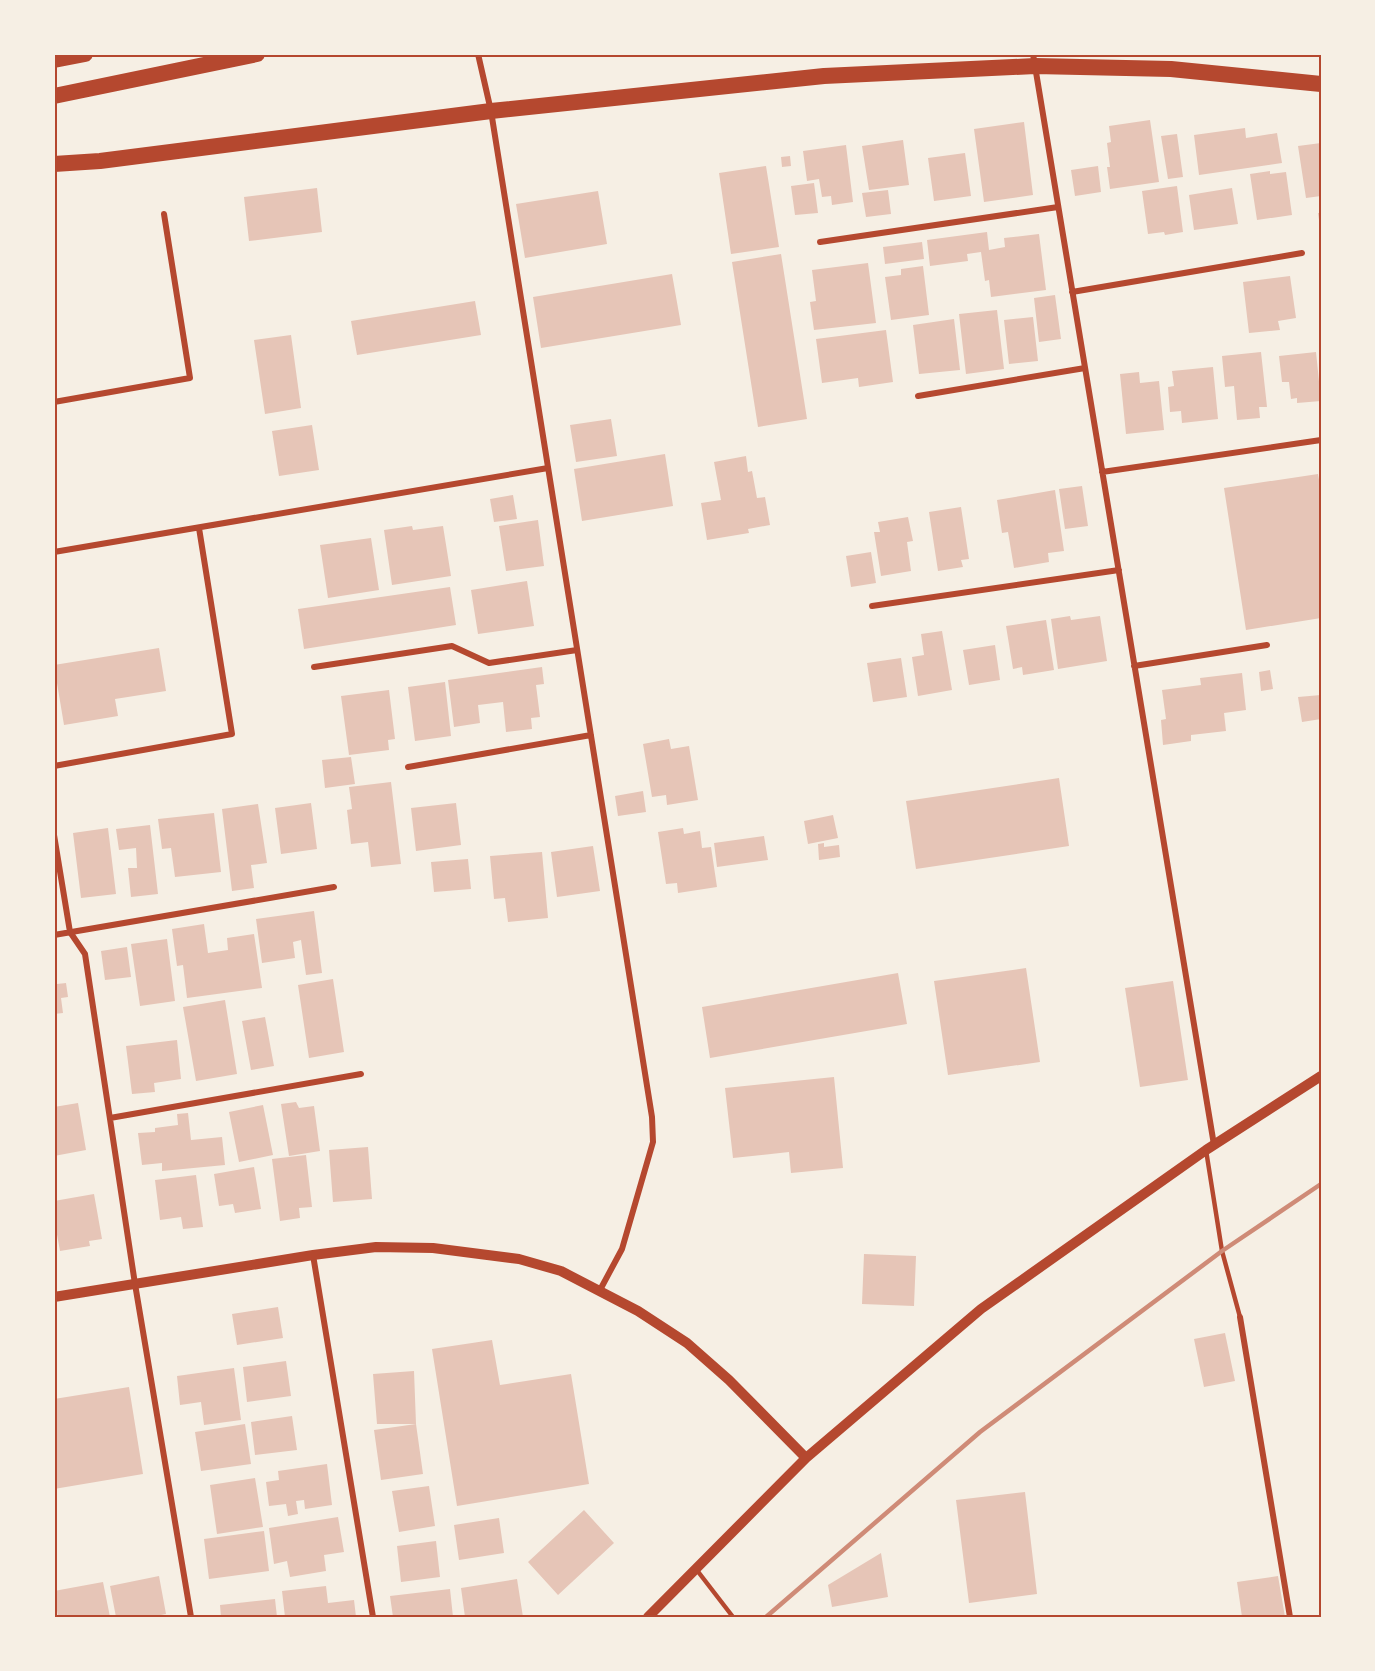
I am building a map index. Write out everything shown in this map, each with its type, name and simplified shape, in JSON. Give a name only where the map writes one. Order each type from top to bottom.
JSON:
[{"type":"highway","points":[[54,60],[85,54]]},
{"type":"highway","points":[[54,96],[257,54]]},
{"type":"highway","points":[[54,164],[100,161],[490,111],[824,76],[1034,60],[1171,69],[1321,84]]},
{"type":"street","points":[[478,54],[490,111],[652,1117],[653,1143],[622,1249],[600,1290]]},
{"type":"street","points":[[1034,60],[1119,570],[1210,1147]]},
{"type":"street","points":[[820,242],[1059,207]]},
{"type":"street","points":[[54,402],[190,378],[164,214]]},
{"type":"street","points":[[1072,292],[1302,253]]},
{"type":"street","points":[[918,396],[1085,368]]},
{"type":"street","points":[[1102,472],[1321,440]]},
{"type":"street","points":[[54,552],[548,468]]},
{"type":"street","points":[[54,766],[232,734],[199,528]]},
{"type":"street","points":[[872,606],[1119,570]]},
{"type":"street","points":[[1134,666],[1267,645]]},
{"type":"street","points":[[314,667],[452,646],[489,663],[577,650]]},
{"type":"street","points":[[408,767],[591,735]]},
{"type":"street","points":[[54,835],[70,932],[85,954],[135,1284],[191,1617]]},
{"type":"street","points":[[54,935],[334,887]]},
{"type":"street","points":[[110,1118],[361,1074]]},
{"type":"street","points":[[648,1617],[807,1458],[981,1309],[1210,1147],[1321,1076]]},
{"type":"street","points":[[54,1298],[313,1255],[376,1247],[433,1248],[519,1259],[561,1271],[600,1290],[638,1311],[687,1343],[729,1380],[807,1458]]},
{"type":"street","points":[[313,1255],[373,1617]]},
{"type":"street","points":[[1240,1317],[1290,1617]]},
{"type":"lane","points":[[1210,1147],[1222,1251],[1240,1317]]},
{"type":"lane","points":[[696,1569],[733,1617]]},
{"type":"building","points":[[1150,120],[1159,182],[1110,189],[1107,167],[1110,167],[1107,143],[1111,142],[1109,126]]},
{"type":"building","points":[[1024,122],[1033,195],[984,202],[974,129]]},
{"type":"building","points":[[1245,128],[1246,138],[1277,133],[1282,163],[1199,175],[1194,135]]},
{"type":"building","points":[[1177,134],[1183,177],[1168,179],[1161,136]]},
{"type":"building","points":[[903,140],[909,185],[869,190],[862,146]]},
{"type":"building","points":[[1321,143],[1321,196],[1306,198],[1298,146]]},
{"type":"building","points":[[846,145],[853,202],[832,205],[831,196],[822,197],[819,179],[807,181],[803,151]]},
{"type":"building","points":[[965,153],[971,196],[934,201],[928,158]]},
{"type":"building","points":[[790,156],[791,166],[782,167],[781,157]]},
{"type":"building","points":[[766,166],[779,247],[731,254],[719,173]]},
{"type":"building","points":[[1098,166],[1101,192],[1075,196],[1071,170]]},
{"type":"building","points":[[1270,171],[1270,174],[1286,172],[1292,215],[1257,220],[1250,174]]},
{"type":"building","points":[[814,183],[818,213],[795,215],[791,186]]},
{"type":"building","points":[[1177,186],[1183,232],[1165,235],[1164,232],[1148,234],[1142,191]]},
{"type":"building","points":[[317,188],[322,232],[249,241],[244,197]]},
{"type":"building","points":[[1232,188],[1238,224],[1194,230],[1189,195]]},
{"type":"building","points":[[888,190],[891,214],[866,217],[862,193]]},
{"type":"building","points":[[598,191],[607,244],[525,258],[516,204]]},
{"type":"building","points":[[1318,213],[1321,213],[1321,227],[1320,227]]},
{"type":"building","points":[[987,232],[989,250],[1005,247],[1004,238],[1039,234],[1046,290],[991,297],[989,280],[985,281],[981,252],[967,254],[968,261],[930,266],[927,240]]},
{"type":"building","points":[[922,242],[924,259],[885,264],[883,247]]},
{"type":"building","points":[[781,254],[807,419],[758,427],[732,262]]},
{"type":"building","points":[[868,263],[876,323],[814,330],[810,302],[816,301],[812,270]]},
{"type":"building","points":[[923,266],[929,315],[891,320],[885,277],[901,275],[901,269]]},
{"type":"building","points":[[672,274],[681,325],[541,348],[533,297]]},
{"type":"building","points":[[1290,276],[1296,318],[1278,321],[1280,330],[1249,333],[1243,282]]},
{"type":"building","points":[[1055,295],[1061,339],[1039,342],[1034,298]]},
{"type":"building","points":[[475,301],[481,335],[357,355],[351,321]]},
{"type":"building","points":[[997,310],[1004,369],[966,374],[959,314]]},
{"type":"building","points":[[1033,317],[1038,361],[1009,364],[1004,320]]},
{"type":"building","points":[[954,319],[960,370],[919,374],[913,325]]},
{"type":"building","points":[[886,330],[893,382],[859,387],[858,378],[822,383],[816,339]]},
{"type":"building","points":[[291,335],[301,408],[265,414],[254,340]]},
{"type":"building","points":[[1261,352],[1267,407],[1259,407],[1260,418],[1237,420],[1234,386],[1225,387],[1222,356]]},
{"type":"building","points":[[1316,352],[1321,401],[1297,403],[1297,398],[1291,399],[1289,382],[1282,382],[1279,356]]},
{"type":"building","points":[[1213,367],[1218,419],[1182,423],[1181,411],[1170,412],[1168,387],[1174,386],[1172,371]]},
{"type":"building","points":[[1139,372],[1140,383],[1159,381],[1164,430],[1126,434],[1120,374]]},
{"type":"building","points":[[611,419],[617,456],[576,462],[570,425]]},
{"type":"building","points":[[312,425],[319,470],[279,476],[272,431]]},
{"type":"building","points":[[665,454],[673,506],[582,521],[574,469]]},
{"type":"building","points":[[746,456],[748,472],[752,471],[757,498],[765,497],[770,525],[748,529],[749,533],[707,540],[701,503],[721,500],[714,462]]},
{"type":"building","points":[[1318,474],[1321,491],[1321,618],[1246,630],[1224,488]]},
{"type":"building","points":[[1082,486],[1088,526],[1065,529],[1059,489]]},
{"type":"building","points":[[1055,490],[1064,551],[1048,553],[1049,562],[1014,568],[1008,532],[1002,533],[997,500]]},
{"type":"building","points":[[513,495],[517,519],[494,522],[490,499]]},
{"type":"building","points":[[961,507],[969,559],[961,560],[963,567],[938,571],[929,512]]},
{"type":"building","points":[[908,517],[913,541],[907,542],[911,571],[881,576],[874,532],[880,532],[878,522]]},
{"type":"building","points":[[538,520],[544,566],[506,571],[499,526]]},
{"type":"building","points":[[412,526],[413,530],[443,526],[451,576],[392,585],[384,530]]},
{"type":"building","points":[[371,538],[379,590],[328,598],[320,545]]},
{"type":"building","points":[[871,552],[876,583],[851,587],[846,556]]},
{"type":"building","points":[[527,581],[534,626],[478,634],[471,590]]},
{"type":"building","points":[[450,587],[456,625],[304,649],[298,609]]},
{"type":"building","points":[[1070,616],[1071,620],[1100,616],[1107,661],[1058,669],[1051,619]]},
{"type":"building","points":[[1046,620],[1054,670],[1023,675],[1022,667],[1013,669],[1006,626]]},
{"type":"building","points":[[942,631],[952,690],[918,696],[912,657],[924,655],[921,634]]},
{"type":"building","points":[[995,645],[1000,680],[969,685],[963,650]]},
{"type":"building","points":[[159,648],[166,691],[115,699],[118,716],[64,725],[54,665]]},
{"type":"building","points":[[901,658],[907,697],[873,702],[867,663]]},
{"type":"building","points":[[542,667],[544,684],[536,685],[540,717],[531,718],[532,729],[506,732],[503,702],[478,705],[480,723],[454,727],[448,680]]},
{"type":"building","points":[[1270,670],[1273,689],[1261,691],[1259,672]]},
{"type":"building","points":[[1242,673],[1246,710],[1224,713],[1226,731],[1191,735],[1191,741],[1163,745],[1161,720],[1166,719],[1162,690],[1201,685],[1200,678]]},
{"type":"building","points":[[445,682],[451,736],[415,741],[408,687]]},
{"type":"building","points":[[389,690],[395,739],[388,740],[389,750],[349,755],[341,696]]},
{"type":"building","points":[[1321,695],[1321,719],[1302,722],[1298,697]]},
{"type":"building","points":[[669,739],[671,749],[689,746],[698,800],[667,805],[666,795],[652,797],[643,744]]},
{"type":"building","points":[[351,757],[355,784],[325,788],[322,760]]},
{"type":"building","points":[[1059,778],[1069,846],[916,869],[906,801]]},
{"type":"building","points":[[391,782],[401,864],[371,867],[368,842],[351,844],[347,810],[352,809],[349,787]]},
{"type":"building","points":[[643,791],[646,812],[618,816],[615,796]]},
{"type":"building","points":[[311,803],[317,849],[281,854],[275,808]]},
{"type":"building","points":[[456,803],[461,845],[416,851],[411,808]]},
{"type":"building","points":[[258,804],[267,863],[251,865],[254,888],[232,891],[222,809]]},
{"type":"building","points":[[214,813],[221,872],[175,877],[171,848],[162,849],[158,819]]},
{"type":"building","points":[[833,815],[838,838],[808,844],[804,821]]},
{"type":"building","points":[[150,825],[158,894],[131,897],[128,868],[137,868],[136,848],[119,850],[116,829]]},
{"type":"building","points":[[108,828],[116,894],[81,898],[73,833]]},
{"type":"building","points":[[683,828],[684,834],[700,831],[702,848],[711,847],[717,887],[678,893],[677,883],[666,884],[658,832]]},
{"type":"building","points":[[764,836],[768,860],[717,867],[714,843]]},
{"type":"building","points":[[824,843],[824,847],[839,845],[840,857],[819,860],[818,844]]},
{"type":"building","points":[[593,846],[600,891],[557,897],[551,852]]},
{"type":"building","points":[[542,852],[548,918],[508,922],[505,898],[494,899],[490,856]]},
{"type":"building","points":[[468,859],[471,889],[434,892],[431,862]]},
{"type":"building","points":[[314,911],[322,973],[306,975],[301,940],[293,942],[295,958],[262,963],[256,919]]},
{"type":"building","points":[[204,924],[208,953],[228,950],[227,938],[254,934],[262,988],[187,998],[183,965],[177,966],[172,929]]},
{"type":"building","points":[[167,939],[175,1001],[140,1006],[131,944]]},
{"type":"building","points":[[127,947],[131,977],[105,980],[101,951]]},
{"type":"building","points":[[1026,968],[1040,1062],[948,1075],[934,981]]},
{"type":"building","points":[[898,973],[907,1024],[710,1058],[702,1007]]},
{"type":"building","points":[[54,974],[57,984],[66,983],[68,997],[61,998],[63,1013],[54,1014]]},
{"type":"building","points":[[333,979],[344,1052],[309,1058],[298,985]]},
{"type":"building","points":[[1173,981],[1188,1080],[1140,1087],[1125,988]]},
{"type":"building","points":[[225,1000],[237,1074],[196,1081],[183,1007]]},
{"type":"building","points":[[265,1017],[274,1066],[251,1070],[242,1021]]},
{"type":"building","points":[[177,1040],[181,1079],[154,1083],[155,1092],[132,1094],[126,1046]]},
{"type":"building","points":[[834,1077],[843,1168],[791,1173],[789,1152],[733,1158],[725,1088]]},
{"type":"building","points":[[296,1102],[299,1108],[314,1106],[320,1151],[289,1156],[281,1104]]},
{"type":"building","points":[[78,1103],[86,1150],[54,1156],[54,1107]]},
{"type":"building","points":[[263,1105],[273,1155],[239,1162],[229,1112]]},
{"type":"building","points":[[188,1113],[191,1140],[222,1137],[225,1165],[162,1171],[162,1163],[142,1165],[138,1133],[155,1132],[155,1128],[178,1125],[177,1114]]},
{"type":"building","points":[[368,1147],[372,1199],[333,1202],[329,1150]]},
{"type":"building","points":[[306,1155],[312,1207],[299,1208],[300,1218],[280,1221],[272,1159]]},
{"type":"building","points":[[254,1167],[261,1209],[235,1213],[233,1204],[219,1206],[214,1174]]},
{"type":"building","points":[[196,1175],[203,1227],[183,1229],[181,1217],[160,1220],[155,1180]]},
{"type":"building","points":[[94,1194],[102,1239],[89,1241],[90,1246],[60,1251],[54,1218],[54,1201]]},
{"type":"building","points":[[864,1254],[916,1256],[914,1306],[862,1304]]},
{"type":"building","points":[[278,1307],[283,1338],[237,1345],[232,1314]]},
{"type":"building","points":[[1225,1333],[1235,1381],[1204,1387],[1194,1339]]},
{"type":"building","points":[[492,1340],[500,1385],[571,1374],[589,1484],[457,1506],[432,1349]]},
{"type":"building","points":[[286,1361],[291,1396],[247,1402],[243,1367]]},
{"type":"building","points":[[234,1368],[241,1420],[204,1425],[201,1402],[180,1405],[177,1376]]},
{"type":"building","points":[[414,1371],[416,1424],[377,1424],[373,1374]]},
{"type":"building","points":[[129,1387],[143,1474],[54,1489],[54,1399]]},
{"type":"building","points":[[292,1416],[297,1450],[255,1455],[251,1422]]},
{"type":"building","points":[[245,1424],[251,1464],[201,1471],[195,1432]]},
{"type":"building","points":[[416,1424],[423,1474],[381,1480],[374,1430]]},
{"type":"building","points":[[327,1464],[332,1505],[305,1509],[304,1500],[296,1501],[298,1514],[288,1516],[286,1504],[269,1506],[266,1482],[279,1480],[278,1471]]},
{"type":"building","points":[[255,1478],[263,1527],[217,1534],[210,1485]]},
{"type":"building","points":[[429,1486],[435,1526],[399,1532],[392,1491]]},
{"type":"building","points":[[1025,1492],[1037,1594],[969,1603],[956,1500]]},
{"type":"building","points":[[584,1510],[614,1543],[558,1595],[528,1562]]},
{"type":"building","points":[[338,1517],[344,1552],[324,1555],[326,1571],[290,1577],[287,1561],[274,1564],[269,1528]]},
{"type":"building","points":[[499,1518],[504,1553],[459,1560],[454,1525]]},
{"type":"building","points":[[264,1531],[269,1571],[209,1579],[204,1539]]},
{"type":"building","points":[[436,1541],[440,1577],[401,1582],[397,1546]]},
{"type":"building","points":[[881,1553],[888,1597],[832,1607],[828,1585]]},
{"type":"building","points":[[159,1576],[166,1614],[151,1617],[116,1617],[110,1586]]},
{"type":"building","points":[[1278,1576],[1285,1617],[1242,1617],[1237,1582]]},
{"type":"building","points":[[517,1579],[523,1617],[465,1617],[461,1588]]},
{"type":"building","points":[[103,1582],[110,1617],[58,1617],[54,1591]]},
{"type":"building","points":[[326,1586],[328,1603],[354,1600],[356,1617],[285,1617],[282,1591]]},
{"type":"building","points":[[450,1589],[453,1617],[393,1617],[390,1596]]},
{"type":"building","points":[[275,1599],[277,1617],[221,1617],[220,1605]]},
{"type":"railway","points":[[766,1617],[980,1432],[1222,1251],[1321,1184]]}]
